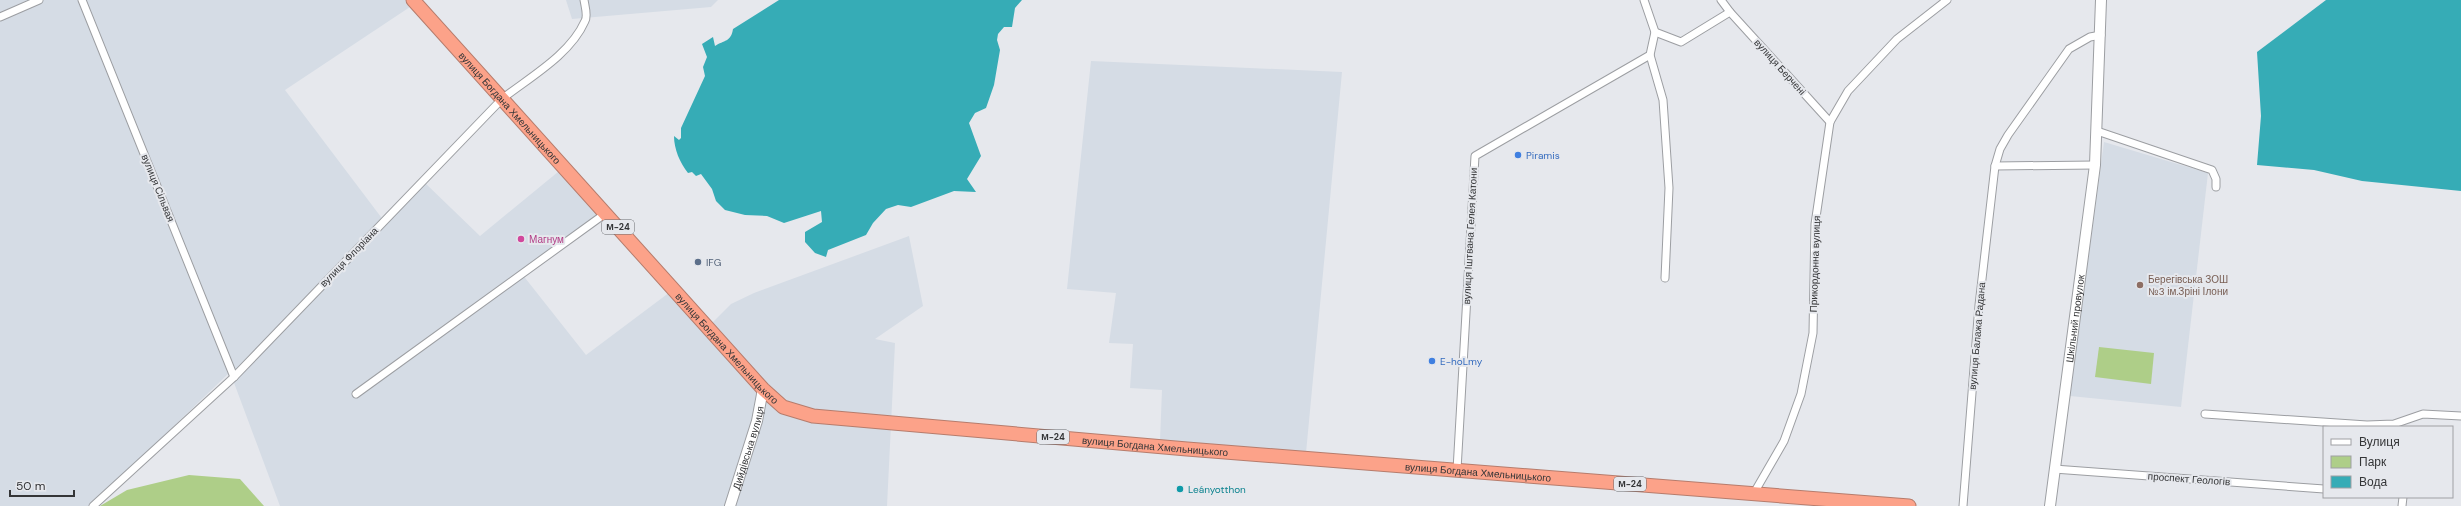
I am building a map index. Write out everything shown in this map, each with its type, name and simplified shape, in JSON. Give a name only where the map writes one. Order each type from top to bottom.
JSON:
[{"type":"highway","name":"вулиця Богдана Хмельницького","points":[[413,0],[763,389],[783,407],[813,416],[1909,506]]},
{"type":"main road","name":"Шкільний провулок","points":[[2050,506],[2095,165],[2098,131],[2101,0]]},
{"type":"main road","name":"Дийдівська вулиця","points":[[730,506],[757,422],[763,389]]},
{"type":"street","points":[[0,17],[38,0]]},
{"type":"street","name":"вулиця Сільвая","points":[[82,0],[234,377]]},
{"type":"street","name":"вулиця Флоріана","points":[[93,506],[234,377],[502,99],[550,63],[574,39],[586,20],[584,0]]},
{"type":"street","points":[[1644,0],[1655,32],[1650,55],[1663,100],[1669,188],[1665,278]]},
{"type":"street","name":"вулиця Берчені","points":[[1721,0],[1730,12],[1830,122]]},
{"type":"street","name":"Прикордонна вулиця","points":[[1754,493],[1784,441],[1801,394],[1813,333],[1815,224],[1830,122],[1848,91],[1897,39],[1947,0]]},
{"type":"street","points":[[1655,32],[1680,42],[1730,12]]},
{"type":"street","name":"вулиця Балажа Радана","points":[[1963,506],[1979,305],[1995,166],[2000,148],[2069,49],[2090,37],[2101,36]]},
{"type":"street","name":"вулиця Іштвана Гелея Катони","points":[[1457,470],[1475,156],[1650,55]]},
{"type":"street","points":[[2098,131],[2212,170],[2216,179],[2216,187]]},
{"type":"street","points":[[1995,166],[2095,165]]},
{"type":"street","points":[[356,394],[606,213]]},
{"type":"street","points":[[2205,414],[2367,425],[2394,424],[2423,414],[2461,416]]},
{"type":"street","name":"проспект Геологів","points":[[2054,469],[2323,489]]},
{"type":"shaded area","points":[[0,0],[413,0],[416,3],[285,90],[384,221],[423,181],[480,236],[564,167],[606,213],[522,274],[586,355],[674,289],[708,327],[731,304],[754,293],[909,236],[923,306],[875,339],[895,343],[887,506],[280,506],[230,372],[91,506],[0,506]]},
{"type":"shaded area","points":[[566,0],[718,0],[711,7],[572,19]]},
{"type":"shaded area","points":[[1091,61],[1342,72],[1306,453],[1160,441],[1162,390],[1130,388],[1133,344],[1109,343],[1116,293],[1067,289]]},
{"type":"shaded area","name":"Берегівська ЗОШ №3 ім.Зріні Ілони","points":[[2104,142],[2208,173],[2181,407],[2070,396]]},
{"type":"green space","points":[[2099,347],[2154,353],[2151,384],[2095,377]]},
{"type":"green space","points":[[189,475],[240,479],[264,506],[100,506],[127,490]]},
{"type":"water","points":[[779,0],[1022,0],[1015,8],[1012,27],[1004,27],[998,34],[997,40],[1000,50],[994,85],[986,108],[975,113],[969,123],[981,156],[967,179],[976,192],[954,191],[911,207],[898,205],[886,209],[873,223],[866,235],[828,250],[826,257],[815,253],[805,242],[805,232],[822,222],[821,211],[784,223],[767,216],[745,215],[725,210],[716,201],[712,189],[701,174],[696,176],[692,172],[688,173],[685,169],[676,151],[674,136],[679,140],[681,138],[681,128],[705,76],[703,67],[707,57],[702,44],[713,37],[715,46],[729,39],[733,29]]},
{"type":"water","points":[[2326,0],[2461,0],[2461,191],[2362,181],[2314,170],[2257,165],[2261,116],[2257,52]]},
{"type":"place","name":"Piramis","points":[[1518,155]]},
{"type":"place","name":"Магнум","points":[[521,239]]},
{"type":"place","name":"IFG","points":[[698,262]]},
{"type":"place","name":"Берегівська ЗОШ №3 ім.Зріні Ілони","points":[[2140,285]]},
{"type":"place","name":"E-hoLmy","points":[[1432,361]]},
{"type":"place","name":"Leányotthon","points":[[1180,489]]}]
